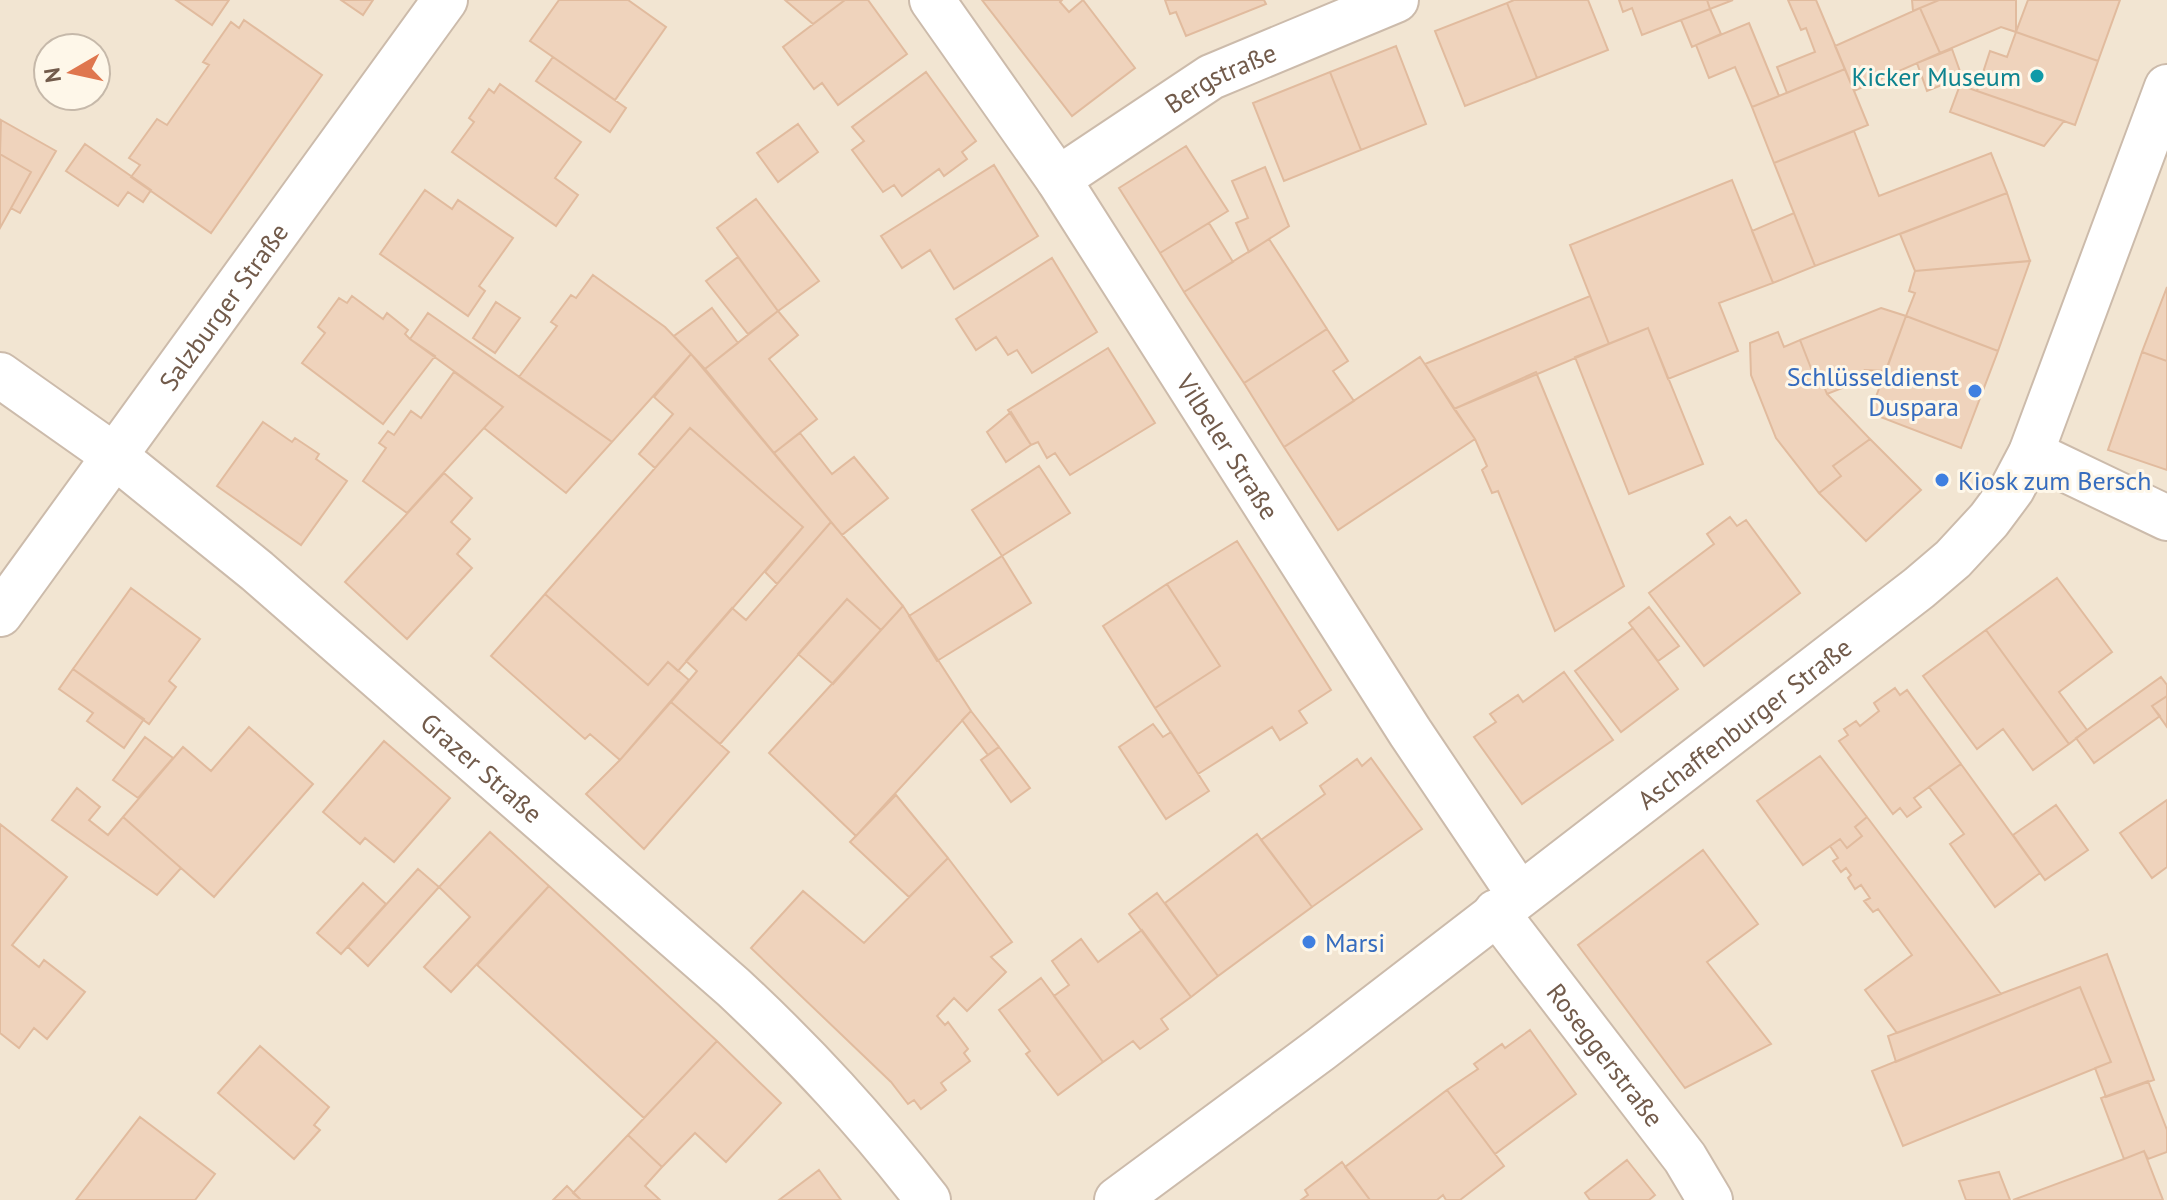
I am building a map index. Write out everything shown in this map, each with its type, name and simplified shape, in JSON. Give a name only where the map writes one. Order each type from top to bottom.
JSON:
[{"type":"street","name":"Salzburger Straße","points":[[0,614],[445,0]]},
{"type":"street","name":"Vilbeler Straße","points":[[932,0],[1058,179],[1410,732],[1508,903]]},
{"type":"street","name":"Bergstraße","points":[[1058,179],[1211,77],[1396,0]]},
{"type":"street","name":"Aschaffenburger Straße","points":[[1117,1200],[1309,1058],[1953,559],[2012,489],[2031,453],[2167,87]]},
{"type":"street","name":"Grazer Straße","points":[[0,375],[116,457],[257,571],[733,987],[841,1093],[928,1200]]},
{"type":"street","points":[[2031,453],[2167,518]]},
{"type":"street","name":"Roseggerstraße","points":[[1508,903],[1685,1158],[1710,1200]]},
{"type":"shaded area","points":[[0,0],[2167,0],[2167,1200],[0,1200]]},
{"type":"building","points":[[176,0],[229,0],[212,25]]},
{"type":"building","points":[[341,0],[373,0],[363,15]]},
{"type":"building","points":[[559,0],[628,0],[666,27],[615,100],[530,41]]},
{"type":"building","points":[[785,0],[845,0],[813,24]]},
{"type":"building","points":[[845,0],[868,0],[907,54],[838,105],[822,83],[814,89],[783,47]]},
{"type":"building","points":[[982,0],[1062,0],[1060,2],[1069,12],[1083,0],[1135,68],[1072,116]]},
{"type":"building","points":[[1165,0],[1264,0],[1266,4],[1186,36],[1176,12],[1170,14]]},
{"type":"building","points":[[1514,0],[1588,0],[1608,50],[1537,78],[1507,3]]},
{"type":"building","points":[[1619,0],[1707,0],[1710,9],[1642,35],[1632,8],[1623,12]]},
{"type":"building","points":[[1707,0],[1733,0],[1710,9]]},
{"type":"building","points":[[1788,0],[1816,0],[1845,69],[1787,93],[1777,67],[1815,52],[1806,28],[1801,30]]},
{"type":"building","points":[[1912,0],[1939,0],[1913,11]]},
{"type":"building","points":[[1939,0],[2016,0],[2016,32],[2001,27],[1940,53],[1920,8]]},
{"type":"building","points":[[2028,0],[2120,0],[2098,61],[2016,32]]},
{"type":"building","points":[[1507,3],[1537,78],[1465,106],[1435,31]]},
{"type":"building","points":[[1920,8],[1940,53],[1854,91],[1835,46]]},
{"type":"building","points":[[1710,9],[1721,34],[1692,47],[1681,20]]},
{"type":"building","points":[[244,20],[322,75],[211,233],[131,177],[140,165],[129,158],[157,119],[167,125],[209,65],[203,62],[231,22],[239,28]]},
{"type":"building","points":[[1749,23],[1779,96],[1752,107],[1735,67],[1709,78],[1696,45]]},
{"type":"building","name":"Kicker Museum","points":[[2016,32],[2098,61],[2075,125],[1977,91],[1990,51],[2007,57]]},
{"type":"building","points":[[1396,46],[1426,124],[1361,150],[1330,72]]},
{"type":"building","points":[[1952,49],[1962,77],[1927,91],[1917,63]]},
{"type":"building","points":[[553,57],[626,108],[610,132],[536,81]]},
{"type":"building","points":[[1845,69],[1868,125],[1774,163],[1752,107]]},
{"type":"building","points":[[926,72],[976,141],[962,152],[967,159],[944,176],[939,169],[902,196],[894,185],[883,192],[852,150],[864,141],[852,127]]},
{"type":"building","points":[[1330,72],[1361,150],[1284,181],[1253,103]]},
{"type":"building","points":[[500,84],[581,142],[555,178],[578,195],[556,226],[452,152],[474,122],[469,118],[489,89],[494,93]]},
{"type":"building","points":[[1960,85],[2064,121],[2044,146],[1950,112]]},
{"type":"building","points":[[1,120],[56,151],[20,213],[11,208],[31,172],[0,154]]},
{"type":"building","points":[[798,124],[818,152],[778,182],[757,153]]},
{"type":"building","points":[[1854,131],[1879,196],[1991,153],[2007,193],[1815,266],[1774,163]]},
{"type":"building","points":[[85,144],[151,190],[143,202],[128,192],[118,206],[66,171]]},
{"type":"building","points":[[1186,146],[1228,211],[1160,253],[1119,188]]},
{"type":"building","points":[[0,154],[31,172],[0,228]]},
{"type":"building","points":[[994,165],[1038,236],[954,289],[930,250],[902,268],[881,236]]},
{"type":"building","points":[[1265,167],[1289,226],[1249,252],[1236,223],[1248,218],[1232,181]]},
{"type":"building","points":[[1732,180],[1773,283],[1719,303],[1738,351],[1668,379],[1648,328],[1609,344],[1570,245]]},
{"type":"building","points":[[425,190],[452,209],[458,200],[513,238],[479,286],[485,291],[468,316],[380,254]]},
{"type":"building","points":[[2007,193],[2030,261],[1915,271],[1900,234]]},
{"type":"building","points":[[756,199],[819,281],[778,311],[717,228]]},
{"type":"building","points":[[1794,213],[1815,266],[1773,283],[1752,231]]},
{"type":"building","points":[[1209,223],[1233,262],[1184,292],[1160,253]]},
{"type":"building","points":[[1269,239],[1327,329],[1244,383],[1184,292]]},
{"type":"building","points":[[738,257],[778,311],[748,334],[706,281]]},
{"type":"building","points":[[1052,258],[1097,332],[1032,373],[1017,350],[1008,355],[996,337],[976,350],[956,319]]},
{"type":"building","points":[[2030,261],[1998,351],[1906,316],[1915,293],[1909,291],[1915,271]]},
{"type":"building","points":[[593,275],[665,327],[691,354],[612,442],[519,377],[557,326],[551,322],[571,295],[576,298]]},
{"type":"building","points":[[2167,287],[2167,361],[2142,352]]},
{"type":"building","points":[[352,296],[383,319],[387,313],[408,330],[405,334],[410,339],[435,356],[383,424],[302,363],[325,333],[318,327],[339,298],[347,303]]},
{"type":"building","points":[[1590,296],[1609,344],[1454,409],[1425,364]]},
{"type":"building","points":[[496,302],[520,318],[495,353],[473,338]]},
{"type":"building","points":[[712,308],[738,343],[705,369],[674,336]]},
{"type":"building","points":[[1881,308],[1906,316],[1886,371],[1865,370],[1868,378],[1827,394],[1816,366],[1811,368],[1800,340]]},
{"type":"building","points":[[778,311],[798,335],[769,359],[817,419],[774,453],[705,369]]},
{"type":"building","points":[[428,313],[612,442],[566,493],[484,428],[503,407],[410,339]]},
{"type":"building","points":[[1906,316],[1998,351],[1961,448],[1870,413]]},
{"type":"building","points":[[1648,328],[1703,464],[1629,494],[1575,357]]},
{"type":"building","points":[[1327,329],[1348,361],[1333,371],[1354,401],[1284,447],[1244,383]]},
{"type":"building","points":[[1778,332],[1784,347],[1800,340],[1811,368],[1816,366],[1827,394],[1870,439],[1833,466],[1841,476],[1819,493],[1776,438],[1751,375],[1750,343]]},
{"type":"building","points":[[1108,348],[1155,423],[1070,475],[1055,453],[1047,458],[1038,442],[1031,445],[1008,410]]},
{"type":"building","points":[[2142,352],[2167,361],[2167,470],[2108,450]]},
{"type":"building","points":[[691,354],[831,522],[777,584],[765,572],[803,527],[690,428],[655,468],[639,454],[673,414],[654,397]]},
{"type":"building","points":[[1420,357],[1475,439],[1338,530],[1284,447]]},
{"type":"building","points":[[454,372],[503,407],[407,513],[363,481],[386,448],[379,443],[388,431],[394,435],[411,411],[421,418]]},
{"type":"building","points":[[1536,372],[1624,586],[1555,631],[1498,491],[1492,493],[1482,470],[1487,466],[1475,439],[1454,409]]},
{"type":"building","points":[[1011,412],[1031,445],[1006,462],[987,432]]},
{"type":"building","points":[[263,422],[292,442],[295,438],[319,454],[316,459],[347,481],[301,545],[217,486]]},
{"type":"building","points":[[690,428],[803,527],[678,671],[668,662],[648,685],[545,594]]},
{"type":"building","points":[[800,433],[832,474],[854,457],[888,498],[842,535],[774,453]]},
{"type":"building","points":[[1870,439],[1921,490],[1866,541],[1819,493],[1841,476],[1833,466]]},
{"type":"building","points":[[1039,466],[1070,513],[1002,556],[972,510]]},
{"type":"building","points":[[444,473],[472,498],[451,522],[470,539],[457,554],[472,568],[407,639],[345,582]]},
{"type":"building","points":[[1730,517],[1737,526],[1746,520],[1800,593],[1704,666],[1649,593],[1714,544],[1707,534]]},
{"type":"building","points":[[831,522],[903,606],[881,630],[847,599],[720,744],[671,702],[697,671],[686,661],[732,608],[746,620]]},
{"type":"building","points":[[1237,541],[1331,690],[1299,711],[1307,723],[1280,740],[1272,727],[1198,774],[1155,708],[1220,666],[1167,584]]},
{"type":"building","points":[[1002,556],[1031,603],[937,661],[909,616]]},
{"type":"building","points":[[2057,578],[2112,652],[2059,692],[2087,730],[2069,744],[1986,630]]},
{"type":"building","points":[[1167,584],[1220,666],[1155,708],[1103,626]]},
{"type":"building","points":[[131,588],[200,639],[169,681],[176,687],[149,724],[73,669]]},
{"type":"building","points":[[545,594],[648,685],[668,662],[689,680],[620,760],[590,734],[585,739],[491,656]]},
{"type":"building","points":[[847,599],[881,630],[833,684],[798,654]]},
{"type":"building","points":[[903,606],[971,711],[856,836],[769,753]]},
{"type":"building","points":[[1649,607],[1679,646],[1658,661],[1629,623]]},
{"type":"building","points":[[1633,628],[1678,689],[1621,732],[1575,671]]},
{"type":"building","points":[[1986,630],[2069,744],[2033,770],[2003,729],[1977,749],[1923,676]]},
{"type":"building","points":[[73,669],[144,719],[124,748],[87,721],[93,713],[59,689]]},
{"type":"building","points":[[1564,672],[1613,740],[1522,804],[1474,737],[1496,722],[1490,714],[1518,695],[1523,702]]},
{"type":"building","points":[[2161,677],[2167,685],[2167,696],[2152,706],[2160,716],[2094,763],[2076,738]]},
{"type":"building","points":[[1895,688],[1900,695],[1907,690],[1961,764],[1914,798],[1921,807],[1907,817],[1900,808],[1893,814],[1839,741],[1848,735],[1844,729],[1856,721],[1860,726],[1879,711],[1874,703]]},
{"type":"building","points":[[2167,696],[2167,727],[2152,706]]},
{"type":"building","points":[[671,702],[729,752],[644,849],[586,794]]},
{"type":"building","points":[[971,711],[999,747],[988,755],[962,720]]},
{"type":"building","points":[[1153,724],[1163,737],[1171,732],[1209,791],[1166,819],[1119,747]]},
{"type":"building","points":[[249,727],[313,784],[214,897],[123,817],[183,747],[211,771]]},
{"type":"building","points":[[145,737],[173,758],[138,798],[113,780]]},
{"type":"building","points":[[384,741],[450,798],[394,862],[365,838],[360,844],[323,812]]},
{"type":"building","points":[[999,747],[1030,788],[1011,802],[981,760]]},
{"type":"building","points":[[1820,756],[1867,817],[1855,827],[1862,836],[1847,848],[1840,839],[1803,865],[1757,801]]},
{"type":"building","points":[[1371,758],[1422,829],[1312,907],[1261,840],[1325,794],[1320,786],[1357,759],[1362,766]]},
{"type":"building","points":[[1961,764],[2040,873],[1995,907],[1950,844],[1964,834],[1929,787]]},
{"type":"building","points":[[77,788],[100,807],[89,820],[108,835],[123,817],[181,868],[157,895],[52,820]]},
{"type":"building","points":[[896,795],[948,858],[909,897],[850,842]]},
{"type":"building","points":[[2167,800],[2167,867],[2152,878],[2120,833]]},
{"type":"building","points":[[2056,805],[2088,850],[2045,880],[2013,835]]},
{"type":"building","points":[[1867,817],[2001,994],[1897,1033],[1865,990],[1912,955],[1878,909],[1873,912],[1864,901],[1870,898],[1861,885],[1855,889],[1846,868],[1841,872],[1833,861],[1838,858],[1830,846],[1840,839],[1847,848],[1862,836],[1855,827]]},
{"type":"building","points":[[0,824],[67,877],[12,945],[39,967],[44,960],[85,992],[47,1039],[34,1028],[19,1048],[0,1033]]},
{"type":"building","points":[[490,832],[549,886],[451,992],[424,967],[470,917],[439,887]]},
{"type":"building","points":[[1257,834],[1312,907],[1218,976],[1165,903]]},
{"type":"building","points":[[1703,850],[1758,924],[1707,962],[1771,1044],[1685,1088],[1578,945]]},
{"type":"building","points":[[948,858],[1012,942],[991,957],[1006,972],[967,1011],[954,998],[937,1016],[945,1025],[948,1022],[968,1049],[964,1053],[970,1061],[941,1083],[946,1090],[921,1109],[914,1100],[908,1104],[891,1082],[751,948],[803,891],[864,943]]},
{"type":"building","points":[[418,869],[439,887],[368,966],[348,947]]},
{"type":"building","points":[[363,883],[386,904],[341,954],[317,933]]},
{"type":"building","points":[[549,886],[717,1041],[644,1118],[477,965]]},
{"type":"building","points":[[1157,893],[1218,976],[1191,997],[1129,914]]},
{"type":"building","points":[[1142,930],[1191,997],[1161,1019],[1168,1029],[1140,1049],[1133,1041],[1103,1062],[1054,996],[1069,985],[1052,961],[1081,939],[1098,962]]},
{"type":"building","points":[[2107,954],[2154,1080],[2106,1097],[2095,1068],[2111,1062],[2080,987],[1896,1062],[1888,1036]]},
{"type":"building","points":[[1041,978],[1103,1062],[1058,1095],[1026,1054],[1030,1051],[999,1010]]},
{"type":"building","points":[[2080,987],[2111,1062],[1903,1146],[1872,1071]]},
{"type":"building","points":[[1530,1030],[1576,1094],[1495,1154],[1447,1090],[1478,1069],[1474,1064],[1502,1044],[1505,1048]]},
{"type":"building","points":[[717,1041],[781,1103],[726,1162],[695,1133],[662,1167],[628,1135]]},
{"type":"building","points":[[260,1046],[329,1107],[314,1125],[320,1130],[294,1159],[218,1093]]},
{"type":"building","points":[[2148,1081],[2167,1130],[2167,1152],[2148,1159],[2144,1151],[2124,1159],[2101,1098]]},
{"type":"building","points":[[1447,1090],[1504,1166],[1460,1200],[1446,1200],[1443,1195],[1437,1200],[1370,1200],[1345,1167]]},
{"type":"building","points":[[140,1117],[215,1174],[195,1200],[76,1200]]},
{"type":"building","points":[[628,1135],[662,1167],[645,1186],[660,1200],[581,1200],[573,1193]]},
{"type":"building","points":[[2144,1151],[2163,1200],[2013,1200],[2124,1159]]},
{"type":"building","points":[[1627,1160],[1655,1195],[1649,1200],[1590,1200],[1585,1193]]},
{"type":"building","points":[[1342,1162],[1370,1200],[1301,1200],[1308,1195],[1305,1190]]},
{"type":"building","points":[[819,1170],[841,1200],[779,1200]]},
{"type":"building","points":[[1999,1172],[2010,1200],[1966,1200],[1959,1181]]},
{"type":"building","points":[[567,1186],[581,1200],[553,1200]]},
{"type":"place","name":"Kicker Museum","points":[[2037,76]]},
{"type":"place","name":"Schlüsseldienst Duspara","points":[[1975,391]]},
{"type":"place","name":"Kiosk zum Bersch","points":[[1942,480]]},
{"type":"place","name":"Marsi","points":[[1309,942]]}]
